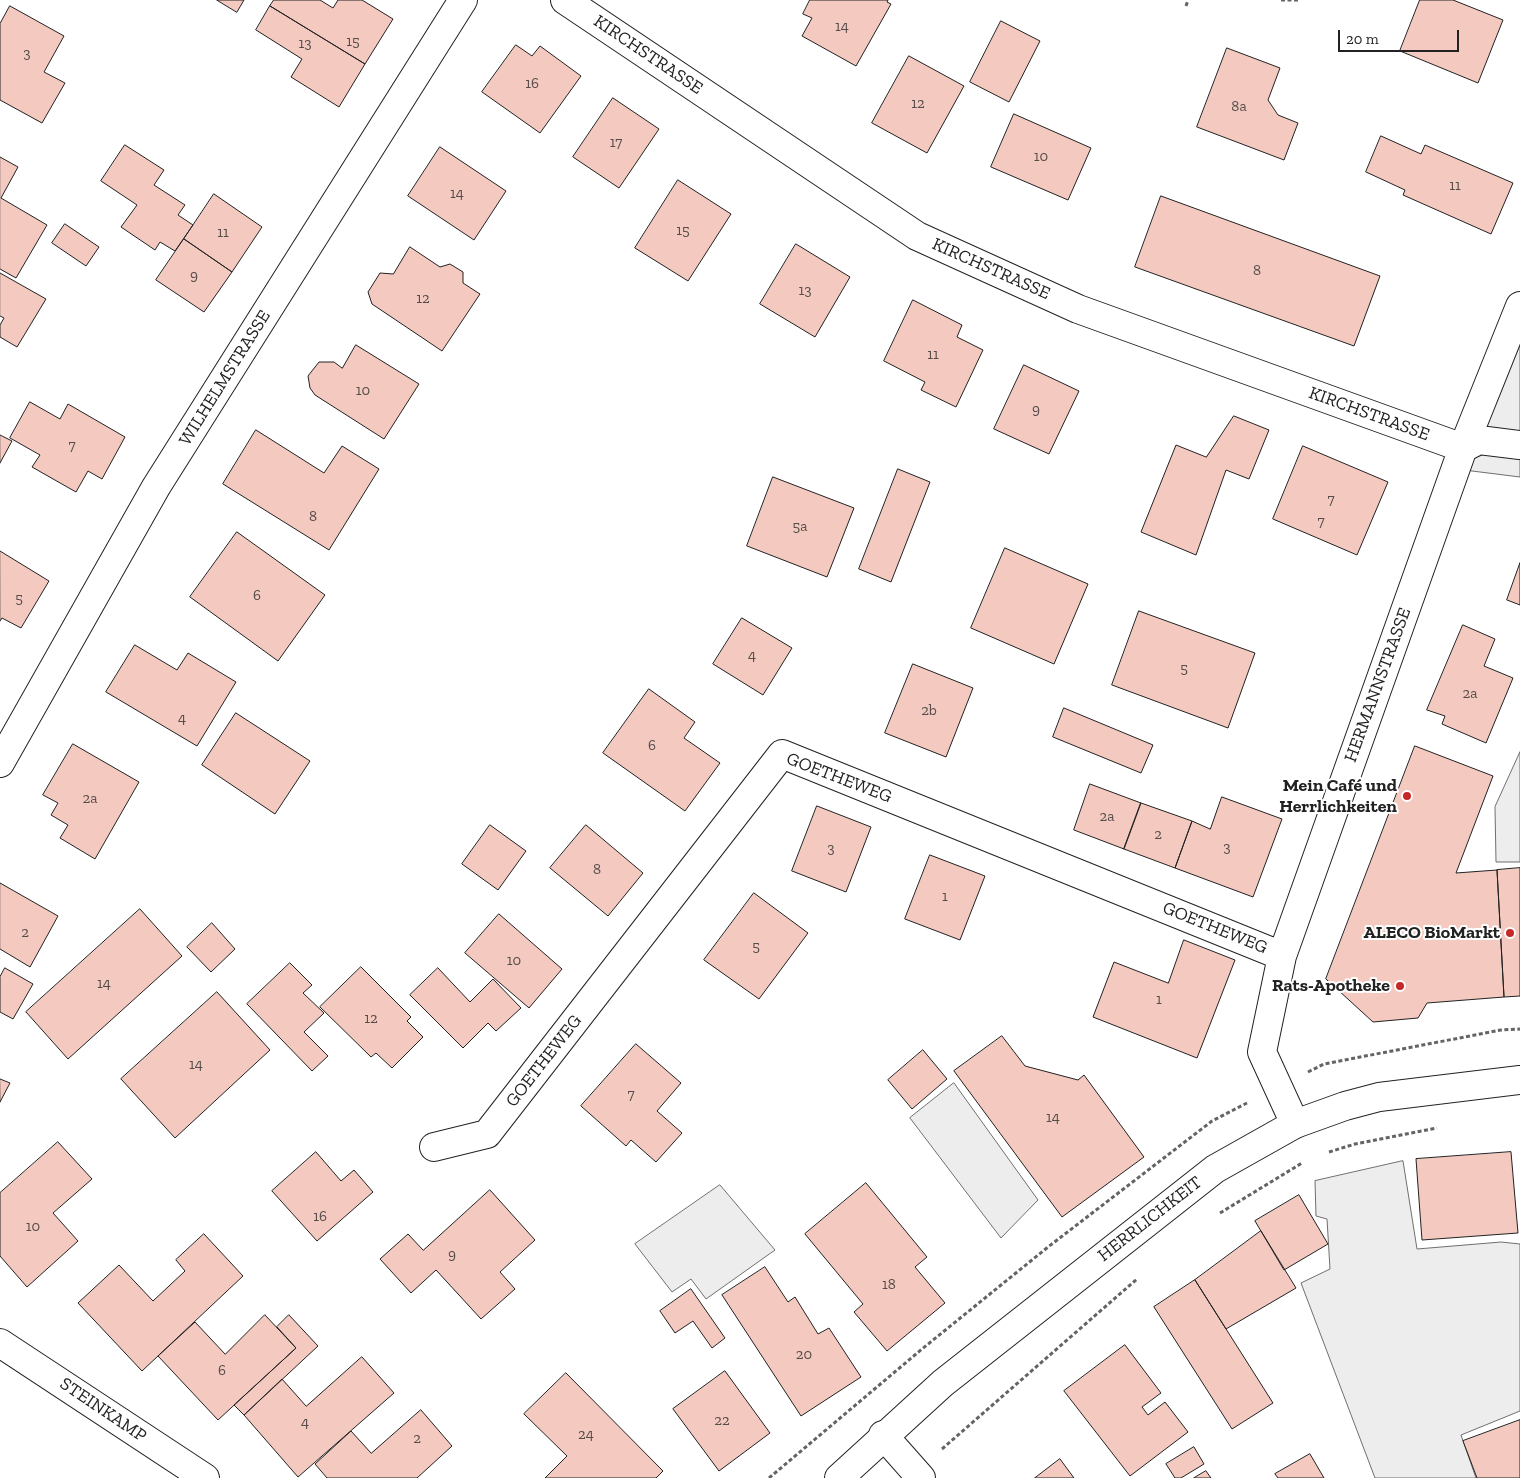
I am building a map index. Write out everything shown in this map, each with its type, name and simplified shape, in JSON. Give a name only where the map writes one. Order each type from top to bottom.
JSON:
[{"type":"street","name":"WILHELMSTRASSE","points":[[0,763],[156,487],[463,0]]},
{"type":"street","name":"KIRCHSTRASSE","points":[[565,0],[917,236],[1078,309],[1462,448]]},
{"type":"street","name":"HERMANNSTRASSE","points":[[1295,1124],[1262,1052],[1282,956],[1462,448],[1520,306]]},
{"type":"street","points":[[1462,448],[1479,440],[1520,445]]},
{"type":"street","name":"GOETHEWEG","points":[[434,1147],[487,1134],[782,754],[1282,956]]},
{"type":"street","name":"HERRLICHKEIT","points":[[839,1478],[883,1435],[950,1377],[1214,1169],[1295,1124],[1379,1097],[1520,1080]]},
{"type":"street","name":"STEINKAMP","points":[[0,1343],[205,1478]]},
{"type":"street","points":[[883,1435],[918,1476]]},
{"type":"path","points":[[1186,6],[1188,0]]},
{"type":"path","points":[[1281,0],[1298,0]]},
{"type":"path","points":[[1321,1155],[1355,1144],[1442,1127]]},
{"type":"path","points":[[1213,1217],[1304,1163]]},
{"type":"path","points":[[918,1476],[1140,1276]]},
{"type":"shaded area","points":[[1520,336],[1520,477],[1464,470]]},
{"type":"shaded area","points":[[1520,752],[1520,862],[1496,862],[1495,807]]},
{"type":"shaded area","points":[[954,1083],[1038,1200],[1001,1238],[910,1118]]},
{"type":"shaded area","points":[[1403,1161],[1417,1249],[1501,1242],[1520,1244],[1520,1411],[1461,1435],[1476,1478],[1375,1478],[1301,1283],[1330,1269],[1327,1219],[1316,1216],[1315,1181]]},
{"type":"shaded area","points":[[720,1185],[775,1250],[706,1299],[691,1279],[672,1292],[635,1244]]},
{"type":"building","points":[[217,0],[244,0],[237,12]]},
{"type":"building","points":[[274,0],[320,0],[333,8],[338,0],[362,0],[393,19],[365,64],[270,6]]},
{"type":"building","points":[[810,0],[888,0],[887,2],[891,4],[856,66],[802,36],[812,18],[803,14]]},
{"type":"building","points":[[1420,0],[1453,0],[1503,20],[1478,83],[1400,51]]},
{"type":"building","points":[[10,6],[64,36],[44,72],[65,83],[42,123],[0,100],[0,24]]},
{"type":"building","points":[[270,6],[365,64],[339,107],[291,77],[302,59],[256,30]]},
{"type":"building","points":[[1001,21],[1040,41],[1009,102],[970,82]]},
{"type":"building","points":[[516,45],[532,56],[540,46],[581,76],[540,133],[482,92]]},
{"type":"building","points":[[1227,48],[1280,68],[1268,100],[1278,115],[1298,123],[1284,160],[1197,127]]},
{"type":"building","points":[[909,56],[964,86],[927,153],[872,123]]},
{"type":"building","points":[[613,98],[659,129],[619,188],[573,157]]},
{"type":"building","points":[[1014,114],[1091,148],[1068,200],[991,167]]},
{"type":"building","points":[[1381,136],[1421,154],[1425,145],[1513,183],[1491,234],[1403,195],[1405,190],[1366,172]]},
{"type":"building","points":[[125,145],[164,170],[154,185],[185,205],[178,215],[193,225],[175,251],[160,242],[155,250],[121,227],[137,205],[101,181]]},
{"type":"building","points":[[440,147],[506,191],[474,240],[408,196]]},
{"type":"building","points":[[0,157],[18,167],[1,198],[47,225],[16,278],[0,269]]},
{"type":"building","points":[[678,180],[731,214],[688,281],[635,248]]},
{"type":"building","points":[[214,194],[262,227],[232,272],[184,239]]},
{"type":"building","points":[[1161,196],[1380,276],[1354,346],[1135,267]]},
{"type":"building","points":[[65,224],[99,247],[86,266],[52,243]]},
{"type":"building","points":[[184,239],[232,272],[204,312],[156,280]]},
{"type":"building","points":[[796,244],[850,277],[815,337],[760,304]]},
{"type":"building","points":[[410,247],[440,267],[450,264],[463,272],[463,283],[480,294],[442,351],[372,304],[368,292],[380,273],[393,274]]},
{"type":"building","points":[[0,273],[46,299],[17,347],[0,337],[0,325],[4,318],[0,316]]},
{"type":"building","points":[[913,300],[962,325],[957,337],[983,350],[956,407],[921,390],[925,382],[884,361]]},
{"type":"building","points":[[356,345],[419,384],[384,439],[315,395],[310,388],[308,376],[319,362],[334,362],[342,368]]},
{"type":"building","points":[[1024,365],[1079,391],[1049,454],[994,429]]},
{"type":"building","points":[[30,402],[60,419],[68,404],[125,437],[102,479],[88,471],[76,492],[32,467],[40,455],[10,438]]},
{"type":"building","points":[[1234,416],[1269,430],[1249,479],[1226,470],[1196,555],[1141,532],[1176,445],[1206,457]]},
{"type":"building","points":[[256,430],[324,473],[342,446],[379,469],[329,550],[223,484]]},
{"type":"building","points":[[0,435],[12,441],[0,463]]},
{"type":"building","points":[[1303,446],[1388,482],[1357,555],[1273,519]]},
{"type":"building","points":[[898,469],[930,482],[891,582],[859,569]]},
{"type":"building","points":[[773,477],[854,508],[827,577],[747,546]]},
{"type":"building","points":[[237,532],[325,595],[278,661],[190,597]]},
{"type":"building","points":[[1005,548],[1088,584],[1054,664],[971,628]]},
{"type":"building","points":[[0,551],[49,581],[21,628],[2,618],[0,621]]},
{"type":"building","points":[[1520,563],[1520,605],[1507,600]]},
{"type":"building","points":[[1139,611],[1255,653],[1228,728],[1112,685]]},
{"type":"building","points":[[742,618],[792,648],[763,695],[713,664]]},
{"type":"building","points":[[1463,625],[1495,639],[1484,666],[1513,678],[1486,743],[1442,724],[1445,716],[1427,710]]},
{"type":"building","points":[[135,645],[177,670],[188,653],[236,682],[197,746],[106,692]]},
{"type":"building","points":[[913,664],[973,688],[946,757],[885,733]]},
{"type":"building","points":[[649,689],[695,722],[684,738],[720,763],[685,811],[603,753]]},
{"type":"building","points":[[1064,708],[1153,745],[1141,773],[1053,737]]},
{"type":"building","points":[[236,713],[310,761],[275,814],[202,765]]},
{"type":"building","points":[[73,744],[139,782],[95,859],[60,838],[68,825],[51,815],[58,803],[43,795]]},
{"type":"building","points":[[1415,746],[1493,776],[1456,873],[1497,870],[1504,997],[1427,1003],[1418,1018],[1373,1022],[1326,979]]},
{"type":"building","points":[[1090,784],[1141,803],[1124,849],[1074,830]]},
{"type":"building","points":[[1222,797],[1282,819],[1253,897],[1175,868],[1192,821],[1210,829]]},
{"type":"building","points":[[1141,803],[1192,821],[1175,868],[1124,849]]},
{"type":"building","points":[[817,806],[871,827],[846,892],[792,871]]},
{"type":"building","points":[[490,825],[526,851],[498,890],[462,864]]},
{"type":"building","points":[[586,825],[643,873],[608,916],[550,868]]},
{"type":"building","points":[[930,855],[985,876],[960,940],[905,919]]},
{"type":"building","name":"ALECO BioMarkt","points":[[1520,868],[1520,996],[1504,997],[1497,870]]},
{"type":"building","points":[[0,883],[58,916],[30,967],[0,949]]},
{"type":"building","points":[[754,893],[808,933],[759,999],[704,960]]},
{"type":"building","points":[[140,909],[182,956],[68,1059],[26,1012]]},
{"type":"building","points":[[499,914],[562,969],[529,1008],[465,953]]},
{"type":"building","points":[[212,923],[235,949],[211,972],[187,947]]},
{"type":"building","points":[[1184,940],[1235,960],[1197,1058],[1093,1017],[1114,962],[1168,983]]},
{"type":"building","points":[[290,963],[312,985],[303,993],[324,1013],[304,1032],[328,1056],[312,1071],[247,1004]]},
{"type":"building","points":[[361,967],[411,1017],[407,1021],[423,1037],[392,1068],[376,1053],[371,1057],[320,1007]]},
{"type":"building","points":[[5,968],[33,984],[13,1019],[0,1012],[0,977]]},
{"type":"building","points":[[438,968],[470,1002],[493,979],[521,1008],[496,1031],[488,1023],[463,1048],[410,995]]},
{"type":"building","points":[[217,992],[270,1050],[175,1138],[121,1079]]},
{"type":"building","points":[[1002,1036],[1025,1066],[1078,1080],[1084,1075],[1144,1157],[1062,1217],[954,1071]]},
{"type":"building","points":[[636,1044],[681,1083],[657,1111],[682,1133],[656,1162],[631,1140],[626,1146],[581,1106]]},
{"type":"building","points":[[923,1050],[947,1079],[912,1109],[888,1080]]},
{"type":"building","points":[[0,1079],[10,1083],[0,1102]]},
{"type":"building","points":[[58,1142],[92,1179],[53,1213],[78,1241],[27,1287],[0,1256],[0,1193]]},
{"type":"building","points":[[316,1152],[341,1181],[354,1170],[373,1192],[317,1241],[272,1191]]},
{"type":"building","points":[[1511,1152],[1518,1233],[1422,1240],[1416,1159]]},
{"type":"building","points":[[866,1183],[927,1257],[915,1267],[945,1303],[887,1351],[854,1312],[863,1304],[805,1234]]},
{"type":"building","points":[[490,1190],[535,1240],[500,1272],[515,1289],[481,1319],[436,1270],[411,1293],[380,1259],[408,1234],[423,1250]]},
{"type":"building","points":[[1299,1195],[1328,1244],[1284,1270],[1255,1221]]},
{"type":"building","points":[[1261,1231],[1296,1288],[1226,1329],[1195,1280]]},
{"type":"building","points":[[204,1234],[243,1276],[142,1371],[78,1303],[119,1265],[153,1301],[185,1271],[176,1260]]},
{"type":"building","points":[[765,1267],[788,1302],[795,1297],[818,1334],[829,1328],[861,1377],[801,1416],[722,1295]]},
{"type":"building","points":[[1195,1280],[1273,1403],[1232,1429],[1154,1307]]},
{"type":"building","points":[[691,1289],[725,1338],[712,1348],[693,1321],[675,1333],[660,1311]]},
{"type":"building","points":[[265,1315],[296,1348],[218,1420],[158,1356],[195,1322],[225,1354]]},
{"type":"building","points":[[289,1315],[318,1346],[244,1415],[234,1405],[296,1348],[277,1327]]},
{"type":"building","points":[[1125,1345],[1161,1393],[1142,1407],[1148,1415],[1165,1402],[1188,1432],[1130,1476],[1064,1391]]},
{"type":"building","points":[[362,1357],[394,1393],[298,1477],[244,1415],[282,1379],[306,1406]]},
{"type":"building","points":[[725,1371],[770,1433],[719,1471],[673,1409]]},
{"type":"building","points":[[566,1373],[663,1471],[656,1478],[545,1478],[567,1456],[524,1414]]},
{"type":"building","points":[[421,1410],[452,1446],[417,1478],[327,1478],[315,1464],[351,1431],[371,1453]]},
{"type":"building","points":[[1520,1420],[1520,1478],[1477,1478],[1463,1441]]},
{"type":"building","points":[[1194,1447],[1204,1464],[1181,1478],[1175,1478],[1166,1464]]},
{"type":"building","points":[[1310,1454],[1324,1478],[1278,1478],[1275,1474]]},
{"type":"building","points":[[1060,1459],[1074,1478],[1035,1478]]},
{"type":"building","points":[[1206,1471],[1211,1478],[1194,1478]]},
{"type":"place","name":"Mein Café und Herrlichkeiten","points":[[1407,796]]},
{"type":"place","name":"ALECO BioMarkt","points":[[1510,933]]},
{"type":"place","name":"Rats-Apotheke","points":[[1400,986]]}]
